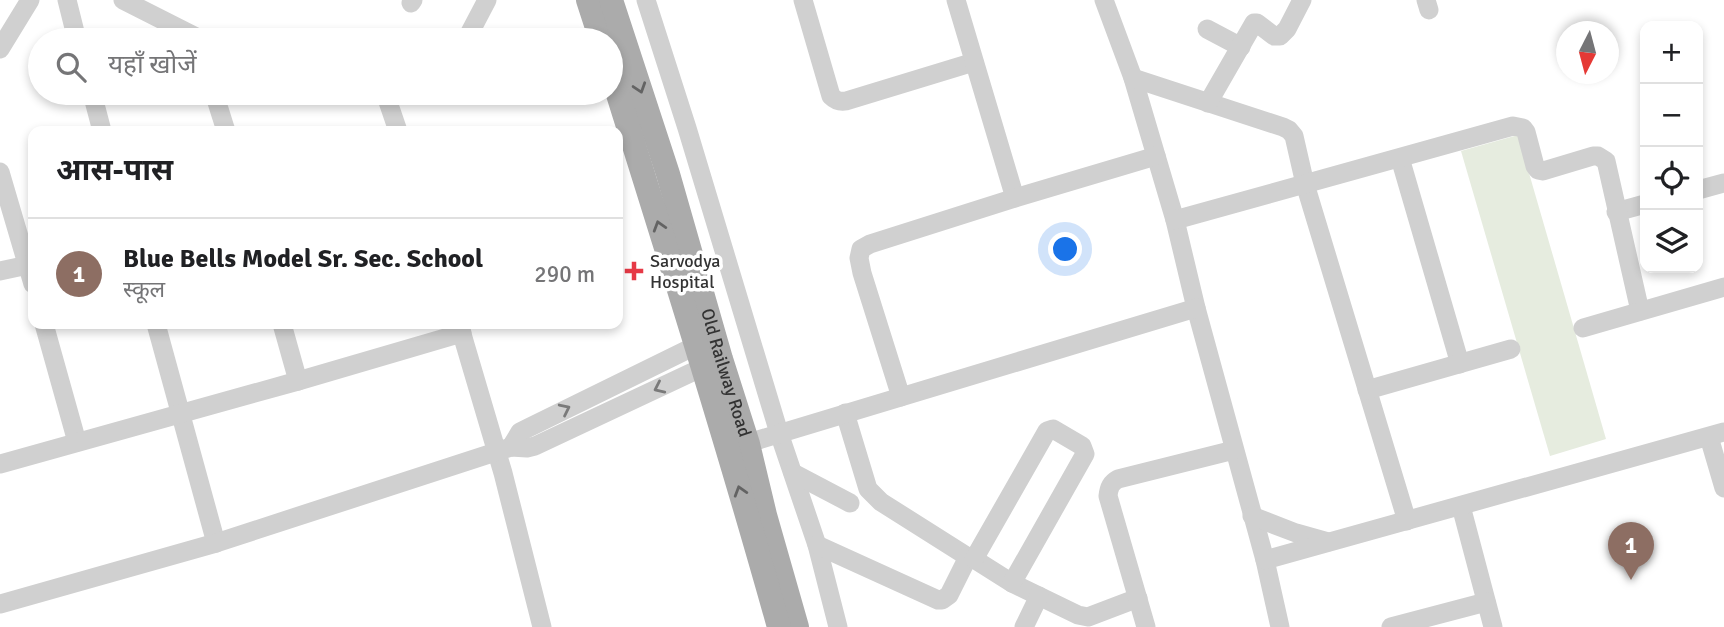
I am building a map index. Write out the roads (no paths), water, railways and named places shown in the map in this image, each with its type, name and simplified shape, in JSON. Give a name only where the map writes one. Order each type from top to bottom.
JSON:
[{"type":"main road","points":[[588,0],[597,28]]},
{"type":"main road","name":"Old Railway Road","points":[[611,0],[620,28]]},
{"type":"main road","name":"Old Railway Road","points":[[623,37],[656,139],[709,352]]},
{"type":"main road","name":"Old Railway Road","points":[[623,105],[709,352],[738,446],[765,515],[797,627]]},
{"type":"main road","name":"Old Railway Road","points":[[738,446],[779,627]]},
{"type":"street","points":[[0,49],[30,0]]},
{"type":"street","points":[[67,0],[74,28]]},
{"type":"street","points":[[123,0],[178,28]]},
{"type":"street","points":[[472,28],[487,0]]},
{"type":"street","points":[[646,0],[779,433],[817,545],[838,627]]},
{"type":"street","points":[[803,0],[831,96],[839,102],[974,62]]},
{"type":"street","points":[[956,0],[1014,198]]},
{"type":"street","points":[[1104,0],[1133,78],[1175,220],[1196,308],[1265,560],[1280,627]]},
{"type":"street","points":[[1208,103],[1254,23],[1277,37],[1284,34],[1302,0]]},
{"type":"street","points":[[1207,29],[1241,47]]},
{"type":"street","points":[[1133,78],[1289,130],[1294,136],[1305,184],[1407,521]]},
{"type":"street","points":[[95,105],[101,126]]},
{"type":"street","points":[[218,105],[225,126]]},
{"type":"street","points":[[390,105],[396,126]]},
{"type":"street","points":[[1175,220],[1519,126],[1526,132],[1538,170],[1543,172],[1593,156],[1606,161],[1640,311]]},
{"type":"street","points":[[656,139],[687,128]]},
{"type":"street","points":[[901,397],[862,273],[859,258],[861,249],[1014,198],[1156,156]]},
{"type":"street","points":[[1400,158],[1460,364]]},
{"type":"street","points":[[0,172],[28,265]]},
{"type":"street","points":[[1703,189],[1724,183]]},
{"type":"street","points":[[1616,212],[1640,205]]},
{"type":"street","points":[[0,271],[28,275]]},
{"type":"street","points":[[1583,328],[1724,287]]},
{"type":"street","points":[[738,446],[1196,308]]},
{"type":"street","points":[[45,329],[77,442]]},
{"type":"street","points":[[157,329],[216,543]]},
{"type":"street","points":[[283,329],[298,381]]},
{"type":"street","points":[[0,464],[298,381],[458,329]]},
{"type":"street","points":[[461,329],[503,449],[537,626]]},
{"type":"street","points":[[1367,390],[1511,349]]},
{"type":"street","points":[[0,604],[216,543],[503,449],[535,446],[709,352]]},
{"type":"street","points":[[845,413],[868,489],[881,502],[1012,583],[1066,611],[1088,617],[1138,598]]},
{"type":"street","points":[[817,545],[942,600],[949,595],[1047,431],[1053,429],[1082,446],[1085,454],[1012,583]]},
{"type":"street","points":[[1265,560],[1717,435],[1724,488]]},
{"type":"street","points":[[1146,627],[1108,495],[1109,488],[1118,479],[1234,450]]},
{"type":"street","points":[[793,474],[850,503]]},
{"type":"street","points":[[1461,506],[1493,627]]},
{"type":"street","points":[[1252,516],[1329,542]]},
{"type":"street","points":[[1024,627],[1039,596]]},
{"type":"street","points":[[1391,627],[1486,601]]},
{"type":"place","name":"Sarvodya Hospital","points":[[634,271]]},
{"type":"place","name":"Blue Bells Model Sr. Sec. School","points":[[1631,580]]}]
